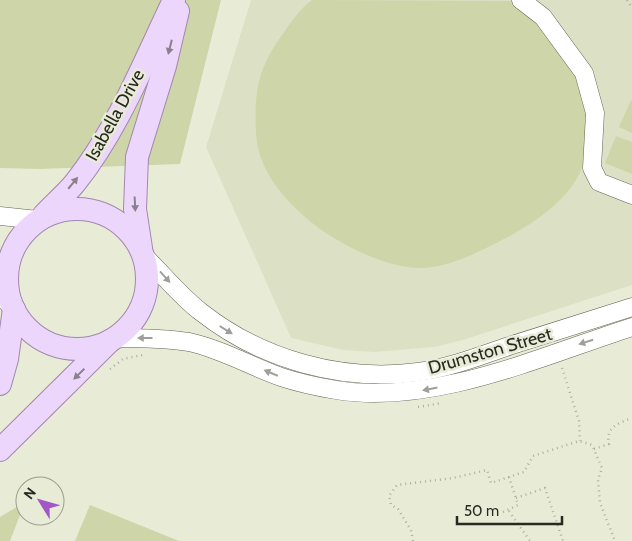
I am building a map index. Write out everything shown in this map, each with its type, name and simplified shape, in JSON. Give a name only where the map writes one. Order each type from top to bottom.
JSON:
[{"type":"main road","name":"Isabella Drive","points":[[39,220],[74,183],[100,146],[120,112],[174,0]]},
{"type":"main road","name":"Isabella Drive","points":[[142,252],[135,209],[137,157],[165,66],[181,0]]},
{"type":"main road","points":[[0,384],[7,359],[9,304],[7,280],[10,256],[22,235],[39,220],[51,214],[75,208],[98,212],[120,223],[129,231],[142,252],[147,275],[144,299],[132,321],[0,450]]},
{"type":"main road","points":[[9,304],[32,333],[54,345],[78,349],[91,347],[113,338]]},
{"type":"street","points":[[521,0],[543,17],[584,73],[594,113],[592,168],[599,182],[632,195]]},
{"type":"street","points":[[0,216],[39,220]]},
{"type":"street","name":"Drumston Street","points":[[142,252],[178,292],[226,330],[282,357],[341,372],[380,374],[409,372],[457,363],[632,307]]},
{"type":"street","name":"Drumston Street","points":[[113,338],[153,338],[190,343],[299,382],[338,390],[381,393],[424,390],[466,382],[632,326]]},
{"type":"path","points":[[628,0],[632,8]]},
{"type":"path","points":[[108,370],[123,359],[148,354]]},
{"type":"path","points":[[561,367],[579,421],[580,441]]},
{"type":"path","points":[[594,449],[609,444],[610,431],[615,424],[632,418]]},
{"type":"path","points":[[413,541],[411,530],[398,509],[391,505],[389,501],[393,488],[401,484],[453,478],[487,470],[492,483],[524,472],[533,456],[580,441],[586,442],[594,449],[602,468],[598,480],[600,503],[614,541]]},
{"type":"path","points":[[503,512],[509,511],[518,505],[509,477]]},
{"type":"path","points":[[516,498],[545,488],[563,541]]},
{"type":"path","points":[[509,511],[530,541]]},
{"type":"shaded area","points":[[251,0],[632,0],[632,285],[466,339],[435,347],[375,352],[343,350],[291,338],[206,147]]},
{"type":"green space","points":[[0,0],[221,0],[180,164],[39,169],[0,168]]},
{"type":"green space","points":[[312,0],[511,1],[530,14],[541,24],[571,65],[582,91],[587,141],[583,164],[571,188],[551,209],[515,233],[465,258],[434,267],[409,267],[377,259],[345,244],[316,226],[287,200],[272,180],[261,158],[256,133],[257,93],[259,81],[268,58],[292,21]]},
{"type":"green space","points":[[632,101],[632,133],[619,127]]},
{"type":"green space","points":[[616,136],[632,142],[632,174],[605,163]]},
{"type":"green space","points":[[90,505],[179,541],[75,541]]},
{"type":"green space","points":[[15,508],[16,526],[10,541],[0,541],[0,517]]}]
